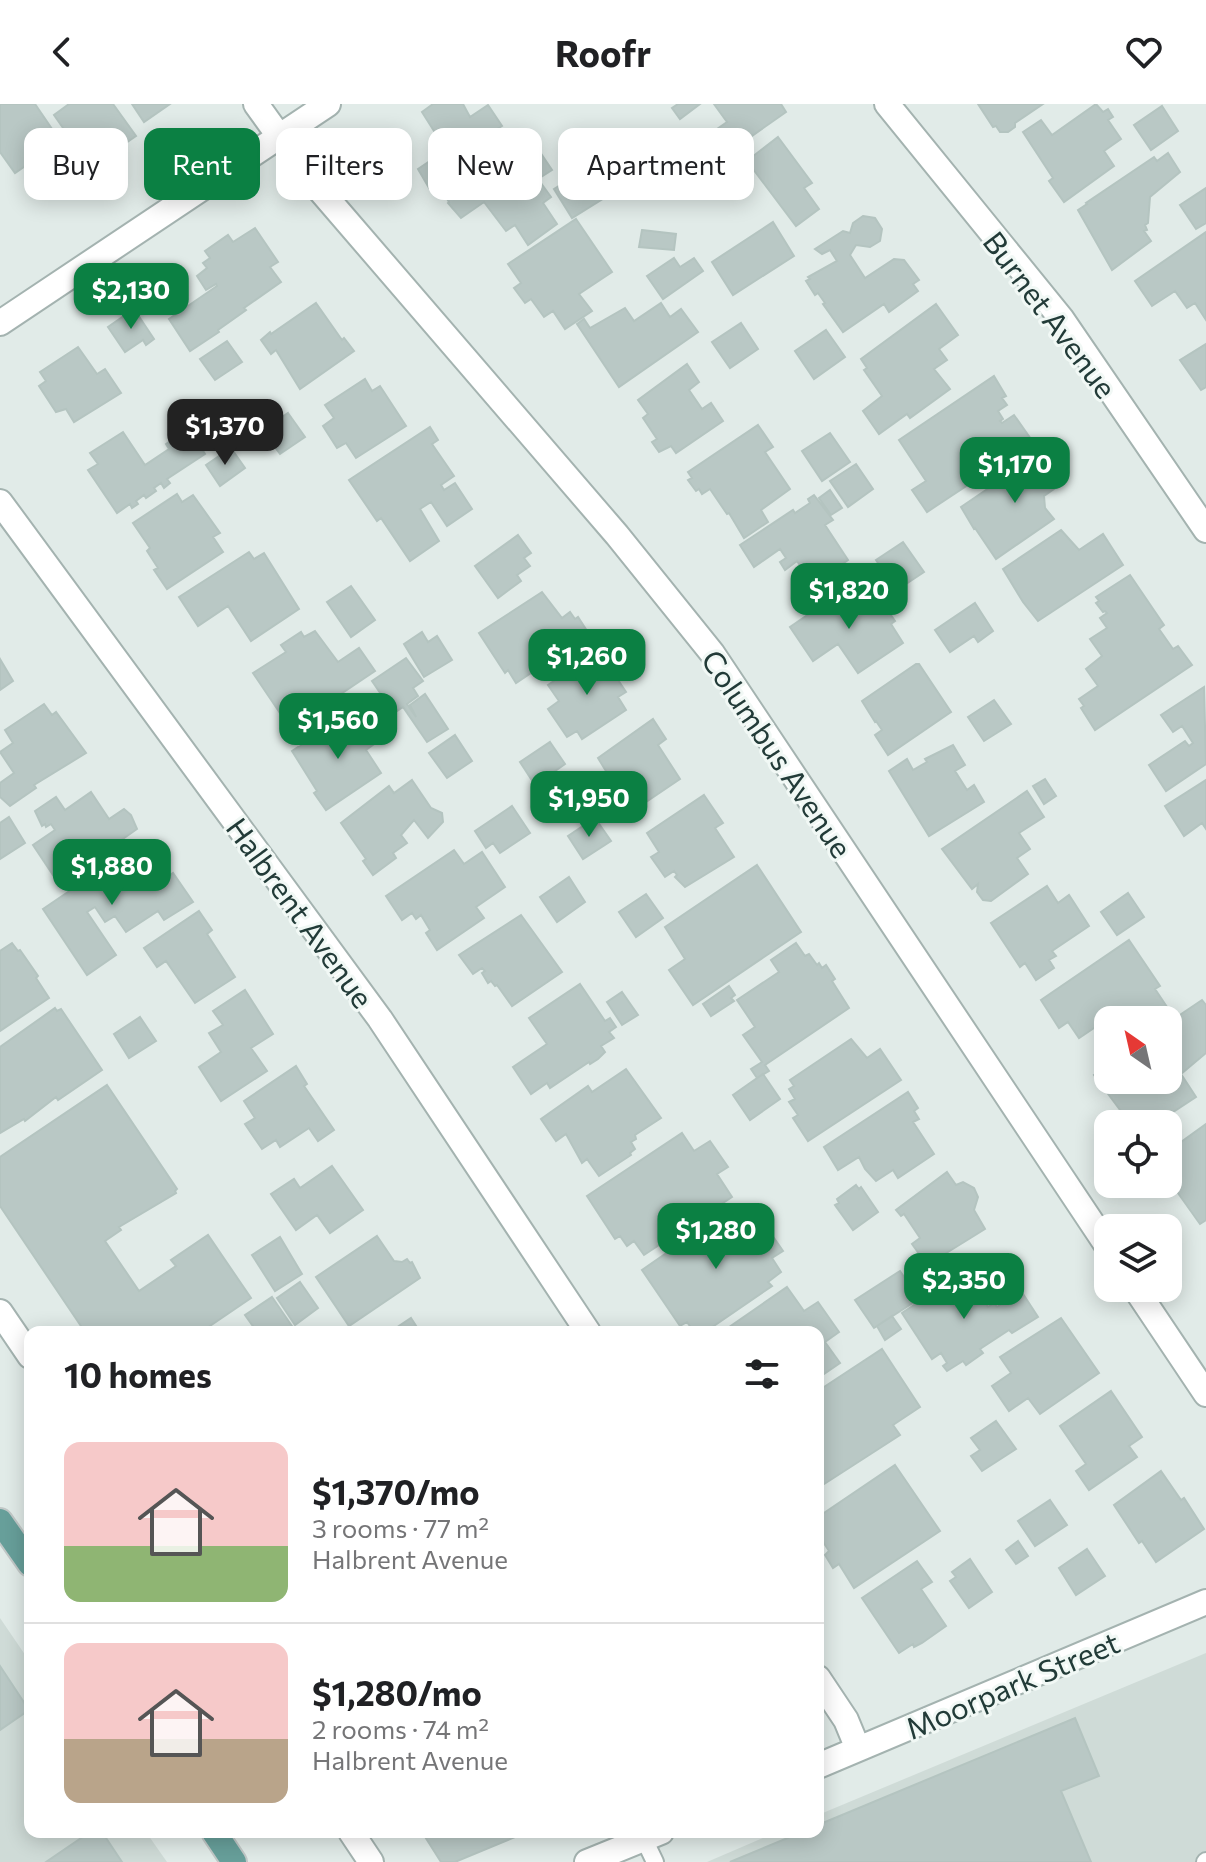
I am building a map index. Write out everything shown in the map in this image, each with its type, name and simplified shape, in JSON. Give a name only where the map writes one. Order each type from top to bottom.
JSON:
[{"type":"main road","points":[[0,1521],[24,1555]]},
{"type":"main road","points":[[218,1838],[234,1862]]},
{"type":"street","name":"Columbus Avenue","points":[[256,104],[276,133]]},
{"type":"street","points":[[292,128],[328,104]]},
{"type":"street","name":"Burnet Avenue","points":[[887,104],[1061,318],[1206,530]]},
{"type":"street","points":[[0,323],[276,139]]},
{"type":"street","name":"Columbus Avenue","points":[[329,200],[617,535],[712,653],[1094,1226]]},
{"type":"street","name":"Halbrent Avenue","points":[[0,502],[380,1019],[584,1326]]},
{"type":"street","points":[[1144,1302],[1206,1394]]},
{"type":"street","points":[[0,1312],[24,1347]]},
{"type":"street","name":"Moorpark Street","points":[[824,1763],[1206,1602]]},
{"type":"street","points":[[824,1687],[846,1720],[858,1749]]},
{"type":"street","points":[[355,1838],[371,1862]]},
{"type":"street","points":[[587,1862],[648,1838]]},
{"type":"lane","points":[[653,1838],[655,1862]]},
{"type":"shaded area","points":[[0,1618],[24,1653],[24,1838],[150,1838],[167,1862],[0,1862]]},
{"type":"shaded area","points":[[1206,1653],[1206,1862],[707,1862],[763,1838],[824,1838],[824,1812]]},
{"type":"building","points":[[0,104],[35,104],[51,128],[24,128],[24,167],[15,173],[0,152]]},
{"type":"building","points":[[69,104],[113,104],[136,136],[128,142],[128,128],[63,128],[54,115]]},
{"type":"building","points":[[132,104],[170,104],[144,122]]},
{"type":"building","points":[[433,104],[463,104],[470,117],[488,105],[502,126],[432,128],[422,112]]},
{"type":"building","points":[[678,104],[700,104],[680,119],[672,108]]},
{"type":"building","points":[[714,104],[781,104],[786,112],[754,134],[754,128],[718,128],[727,122]]},
{"type":"building","points":[[978,104],[1043,104],[1015,123],[1015,127],[1008,132],[1000,132],[996,126],[993,127]]},
{"type":"building","points":[[1096,104],[1103,112],[1108,109],[1113,117],[1108,120],[1121,139],[1104,151],[1114,166],[1064,202],[1049,181],[1053,178],[1023,132],[1041,120],[1052,135]]},
{"type":"building","points":[[1162,106],[1178,131],[1151,150],[1134,125]]},
{"type":"building","points":[[778,137],[812,183],[804,188],[819,209],[796,226],[754,170],[754,156]]},
{"type":"building","points":[[1168,153],[1180,172],[1150,197],[1148,223],[1145,225],[1147,230],[1144,231],[1151,241],[1112,270],[1078,210],[1154,157],[1157,161]]},
{"type":"building","points":[[542,155],[552,170],[542,176]]},
{"type":"building","points":[[428,162],[428,186],[418,169]]},
{"type":"building","points":[[542,185],[551,197],[543,203],[557,224],[528,245],[515,225],[506,231],[484,202],[461,218],[449,202],[542,200]]},
{"type":"building","points":[[1206,188],[1206,223],[1196,229],[1180,205]]},
{"type":"building","points":[[561,200],[601,200],[572,218]]},
{"type":"building","points":[[863,216],[875,218],[882,229],[880,241],[870,247],[856,245],[850,255],[865,278],[894,259],[904,260],[919,280],[913,284],[918,291],[889,312],[884,304],[843,332],[818,293],[815,295],[806,281],[837,261],[830,250],[822,254],[815,249],[843,231],[850,233],[853,223]]},
{"type":"building","points":[[576,219],[612,272],[579,294],[592,311],[565,329],[553,311],[544,317],[531,299],[525,303],[514,288],[521,283],[508,264]]},
{"type":"building","points":[[773,222],[794,256],[733,295],[712,262]]},
{"type":"building","points":[[255,228],[278,262],[270,267],[281,282],[190,351],[169,319],[217,286],[206,290],[197,276],[207,268],[203,263],[210,258],[205,251],[228,235],[233,242]]},
{"type":"building","points":[[642,230],[676,234],[674,250],[639,247]]},
{"type":"building","points":[[1206,232],[1206,320],[1195,303],[1187,308],[1175,291],[1152,306],[1135,281]]},
{"type":"building","points":[[674,258],[680,267],[694,258],[703,271],[663,299],[647,276]]},
{"type":"building","points":[[316,303],[342,340],[344,338],[354,351],[300,389],[276,350],[271,354],[261,340]]},
{"type":"building","points":[[661,303],[670,317],[681,309],[698,332],[619,387],[577,324],[584,319],[590,328],[625,308],[634,321]]},
{"type":"building","points":[[936,304],[958,335],[939,349],[947,360],[934,369],[950,389],[910,418],[907,414],[879,434],[863,411],[882,396],[864,370],[867,368],[861,359]]},
{"type":"building","points":[[134,309],[154,339],[146,345],[143,340],[125,352],[108,327]]},
{"type":"building","points":[[741,323],[758,349],[730,368],[712,342]]},
{"type":"building","points":[[826,330],[845,357],[814,379],[795,351]]},
{"type":"building","points":[[227,341],[242,362],[215,380],[200,359]]},
{"type":"building","points":[[1206,344],[1206,387],[1201,390],[1180,360]]},
{"type":"building","points":[[78,347],[97,374],[105,369],[121,393],[74,422],[66,409],[56,412],[39,386],[46,381],[40,372]]},
{"type":"building","points":[[687,364],[699,382],[689,390],[702,409],[711,403],[723,421],[676,453],[671,446],[659,452],[652,442],[657,439],[643,418],[648,414],[638,400]]},
{"type":"building","points":[[994,376],[1006,396],[1002,398],[1007,405],[998,411],[1003,419],[1000,421],[1002,423],[1014,415],[1033,442],[927,512],[912,490],[926,481],[899,440]]},
{"type":"building","points":[[365,379],[372,391],[380,386],[406,426],[356,458],[346,443],[337,448],[323,426],[334,418],[325,405]]},
{"type":"building","points":[[288,413],[305,437],[280,454],[263,431]]},
{"type":"building","points":[[758,425],[773,447],[765,452],[790,489],[761,510],[768,522],[744,538],[710,489],[702,494],[699,489],[696,491],[688,480],[692,478],[688,472]]},
{"type":"building","points":[[430,427],[438,440],[432,444],[454,476],[441,485],[444,490],[455,483],[472,509],[447,526],[431,502],[420,509],[439,541],[410,561],[381,518],[377,521],[349,480]]},
{"type":"building","points":[[189,429],[205,454],[167,479],[170,483],[164,488],[161,483],[154,488],[156,491],[136,501],[138,504],[132,508],[130,504],[117,513],[88,470],[98,464],[90,453],[123,432],[145,465],[169,449],[166,444]]},
{"type":"building","points":[[830,433],[850,462],[822,481],[802,451]]},
{"type":"building","points":[[231,448],[245,468],[220,486],[206,465]]},
{"type":"building","points":[[1046,449],[1067,480],[1044,496],[1045,508],[1054,519],[996,559],[961,507]]},
{"type":"building","points":[[856,464],[873,489],[848,507],[830,481]]},
{"type":"building","points":[[830,490],[842,508],[831,515],[819,498]]},
{"type":"building","points":[[177,494],[182,502],[193,495],[220,533],[213,537],[223,552],[167,589],[154,570],[158,568],[147,551],[150,548],[133,523]]},
{"type":"building","points":[[814,495],[833,520],[825,525],[848,560],[831,572],[828,568],[810,580],[797,561],[785,570],[780,562],[786,558],[780,549],[754,567],[740,545],[793,510],[795,513],[810,503],[808,499]]},
{"type":"building","points":[[1061,530],[1079,550],[1103,534],[1123,565],[1038,621],[1003,569]]},
{"type":"building","points":[[518,535],[531,553],[524,558],[530,566],[517,575],[521,581],[498,598],[475,566]]},
{"type":"building","points":[[903,542],[924,572],[897,590],[876,560]]},
{"type":"building","points":[[249,552],[254,559],[264,553],[299,609],[251,641],[228,606],[198,626],[179,597]]},
{"type":"building","points":[[1130,575],[1164,625],[1159,629],[1173,649],[1178,646],[1192,665],[1095,730],[1079,699],[1098,686],[1086,669],[1102,656],[1090,639],[1107,628],[1100,618],[1107,613],[1096,603],[1099,601],[1096,597]]},
{"type":"building","points":[[351,586],[375,620],[351,637],[327,602]]},
{"type":"building","points":[[847,588],[858,605],[861,603],[867,611],[881,601],[895,621],[891,624],[903,643],[858,673],[838,644],[813,661],[790,627]]},
{"type":"building","points":[[542,592],[562,618],[570,612],[575,619],[578,617],[589,634],[516,683],[508,670],[505,673],[479,633]]},
{"type":"building","points":[[975,603],[993,631],[978,642],[974,636],[950,652],[935,630]]},
{"type":"building","points":[[315,631],[338,662],[359,648],[375,671],[312,717],[310,715],[290,728],[253,673],[286,652],[281,645],[301,632],[304,637]]},
{"type":"building","points":[[422,632],[428,642],[437,636],[452,660],[424,677],[404,644]]},
{"type":"building","points":[[600,650],[611,662],[610,668],[626,692],[618,697],[626,710],[582,739],[577,731],[567,737],[548,709],[559,701],[548,685]]},
{"type":"building","points":[[406,658],[423,681],[413,688],[418,696],[407,704],[416,717],[410,705],[425,694],[448,729],[427,742],[403,707],[394,713],[372,681]]},
{"type":"building","points":[[0,659],[13,681],[0,690]]},
{"type":"building","points":[[919,664],[951,712],[888,755],[875,735],[882,730],[862,701]]},
{"type":"building","points":[[1204,687],[1206,764],[1166,791],[1149,765],[1185,741],[1189,746],[1193,743],[1182,726],[1173,732],[1161,715]]},
{"type":"building","points":[[994,700],[1011,724],[984,741],[968,717]]},
{"type":"building","points":[[44,704],[52,715],[56,712],[86,753],[34,785],[36,788],[10,806],[0,797],[0,783],[14,773],[0,752],[13,743],[5,730]]},
{"type":"building","points":[[341,717],[353,734],[370,723],[381,739],[366,750],[381,773],[326,810],[292,751]]},
{"type":"building","points":[[653,719],[666,739],[658,745],[680,779],[634,810],[624,794],[612,802],[599,783],[609,776],[598,758]]},
{"type":"building","points":[[455,735],[472,761],[447,778],[429,753]]},
{"type":"building","points":[[550,742],[565,764],[535,785],[520,762]]},
{"type":"building","points":[[953,745],[965,765],[955,771],[967,790],[974,785],[984,802],[929,836],[889,771],[907,759],[913,770],[927,762],[925,759]]},
{"type":"building","points":[[1045,779],[1056,796],[1044,804],[1033,786]]},
{"type":"building","points":[[412,780],[431,808],[442,813],[443,822],[428,838],[414,820],[401,835],[407,843],[393,853],[396,858],[373,875],[363,861],[366,859],[341,823],[389,786],[394,793]]},
{"type":"building","points":[[1206,780],[1206,829],[1202,823],[1184,836],[1165,806]]},
{"type":"building","points":[[1027,791],[1044,817],[1019,833],[1030,849],[1017,858],[1028,874],[991,901],[983,900],[977,892],[978,884],[972,889],[942,849]]},
{"type":"building","points":[[91,792],[109,819],[124,809],[131,815],[137,829],[59,884],[33,845],[55,830],[51,824],[42,826],[35,811],[56,797],[65,810]]},
{"type":"building","points":[[704,795],[723,823],[715,828],[734,857],[685,887],[675,877],[674,871],[665,877],[651,857],[659,852],[647,833]]},
{"type":"building","points":[[512,806],[530,833],[500,853],[493,843],[486,848],[475,831]]},
{"type":"building","points":[[9,817],[25,843],[0,859],[0,823]]},
{"type":"building","points":[[595,818],[611,841],[583,859],[568,836]]},
{"type":"building","points":[[129,849],[153,887],[173,873],[193,902],[164,920],[158,911],[126,932],[115,916],[105,922],[95,907],[87,912],[116,955],[87,975],[43,909]]},
{"type":"building","points":[[454,850],[464,864],[482,852],[505,887],[476,907],[484,918],[437,950],[426,933],[430,930],[421,915],[416,919],[412,913],[402,920],[386,896]]},
{"type":"building","points":[[757,865],[801,932],[693,1005],[669,970],[685,959],[665,927]]},
{"type":"building","points":[[569,877],[585,902],[557,922],[540,897]]},
{"type":"building","points":[[1047,886],[1058,903],[1069,895],[1089,926],[1052,951],[1056,956],[1049,960],[1054,968],[1036,980],[1025,963],[1020,967],[991,923]]},
{"type":"building","points":[[1128,893],[1144,917],[1117,935],[1101,912]]},
{"type":"building","points":[[646,894],[663,918],[636,937],[619,912]]},
{"type":"building","points":[[199,911],[212,930],[207,934],[235,977],[195,1003],[166,961],[157,967],[144,948]]},
{"type":"building","points":[[521,915],[562,972],[512,1006],[497,985],[491,981],[488,983],[482,968],[473,974],[459,955]]},
{"type":"building","points":[[1129,940],[1160,986],[1155,989],[1166,1006],[1094,1006],[1094,1028],[1079,1038],[1068,1022],[1059,1028],[1041,1000]]},
{"type":"building","points":[[12,943],[38,976],[36,978],[49,998],[0,1031],[0,951]]},
{"type":"building","points":[[796,943],[805,956],[809,954],[817,965],[819,963],[822,968],[826,965],[849,1008],[765,1065],[769,1071],[757,1078],[751,1069],[762,1062],[743,1035],[755,1027],[737,1000],[779,972],[771,960]]},
{"type":"building","points":[[580,984],[605,1021],[610,1018],[616,1027],[609,1032],[614,1038],[601,1046],[605,1052],[598,1059],[550,1088],[547,1083],[531,1094],[513,1067],[547,1044],[529,1018]]},
{"type":"building","points":[[729,986],[735,995],[731,998],[734,1001],[711,1016],[703,1004]]},
{"type":"building","points":[[245,990],[273,1034],[251,1048],[267,1071],[221,1101],[199,1067],[221,1052],[209,1033],[223,1025],[213,1011]]},
{"type":"building","points":[[622,992],[638,1015],[622,1025],[607,1002]]},
{"type":"building","points":[[1202,1000],[1206,1005],[1206,1053],[1182,1073],[1182,1014]]},
{"type":"building","points":[[55,1008],[57,1011],[61,1009],[102,1070],[58,1100],[56,1097],[25,1121],[0,1133],[0,1047]]},
{"type":"building","points":[[140,1017],[156,1041],[129,1058],[114,1034]]},
{"type":"building","points":[[851,1039],[867,1058],[880,1049],[901,1080],[808,1141],[793,1118],[798,1115],[789,1102],[795,1099],[789,1089],[794,1086],[790,1080]]},
{"type":"building","points":[[296,1066],[307,1084],[304,1086],[334,1130],[318,1141],[309,1128],[280,1147],[276,1140],[262,1149],[245,1124],[255,1118],[244,1101]]},
{"type":"building","points":[[626,1069],[661,1118],[635,1135],[636,1139],[631,1142],[635,1149],[631,1155],[599,1176],[587,1159],[582,1163],[566,1134],[556,1141],[541,1119],[588,1086],[592,1092]]},
{"type":"building","points":[[763,1074],[780,1099],[750,1120],[733,1095]]},
{"type":"building","points":[[1182,1076],[1196,1097],[1176,1110],[1120,1110],[1108,1094],[1182,1094]]},
{"type":"building","points":[[107,1085],[177,1189],[176,1193],[119,1227],[121,1230],[105,1241],[139,1291],[176,1266],[171,1260],[208,1235],[251,1298],[210,1326],[81,1326],[0,1206],[0,1157]]},
{"type":"building","points":[[908,1092],[918,1108],[914,1111],[919,1119],[913,1122],[934,1154],[898,1178],[893,1170],[876,1181],[859,1157],[838,1170],[824,1147]]},
{"type":"building","points":[[1206,1124],[1206,1220],[1200,1224],[1182,1198],[1182,1141]]},
{"type":"building","points":[[682,1133],[694,1151],[710,1141],[728,1167],[717,1174],[732,1197],[644,1255],[634,1241],[627,1246],[620,1236],[615,1239],[587,1196]]},
{"type":"building","points":[[332,1166],[363,1210],[330,1233],[317,1215],[296,1230],[271,1194],[294,1179],[300,1188]]},
{"type":"building","points":[[947,1172],[956,1185],[963,1182],[974,1188],[978,1197],[974,1210],[985,1229],[927,1265],[912,1244],[920,1238],[904,1214],[901,1216],[896,1210]]},
{"type":"building","points":[[856,1185],[859,1189],[861,1187],[878,1212],[853,1230],[835,1205],[839,1203],[837,1199]]},
{"type":"building","points":[[733,1207],[745,1224],[758,1215],[783,1251],[772,1258],[781,1272],[768,1282],[772,1286],[714,1326],[690,1326],[687,1322],[680,1326],[642,1270]]},
{"type":"building","points":[[377,1236],[394,1261],[407,1259],[412,1262],[420,1278],[349,1326],[316,1277]]},
{"type":"building","points":[[280,1237],[302,1274],[275,1291],[252,1255]]},
{"type":"building","points":[[900,1271],[919,1299],[874,1328],[855,1300]]},
{"type":"building","points":[[961,1274],[968,1286],[973,1283],[988,1307],[994,1303],[997,1307],[1021,1291],[1038,1317],[1012,1333],[1009,1330],[980,1349],[983,1353],[966,1365],[963,1361],[947,1371],[943,1366],[947,1363],[941,1353],[932,1359],[902,1313]]},
{"type":"building","points":[[300,1282],[318,1308],[295,1325],[277,1298]]},
{"type":"building","points":[[787,1287],[804,1311],[818,1302],[839,1332],[825,1342],[840,1363],[824,1374],[824,1326],[731,1326]]},
{"type":"building","points":[[272,1297],[292,1326],[253,1326],[245,1315]]},
{"type":"building","points":[[892,1316],[901,1329],[885,1340],[877,1326]]},
{"type":"building","points":[[411,1318],[416,1326],[399,1326]]},
{"type":"building","points":[[1061,1318],[1099,1373],[1040,1414],[1028,1398],[1009,1411],[992,1386],[1011,1373],[1000,1357]]},
{"type":"building","points":[[882,1349],[920,1407],[893,1425],[900,1435],[824,1484],[824,1387]]},
{"type":"building","points":[[1111,1391],[1142,1437],[1129,1446],[1137,1457],[1089,1490],[1076,1471],[1086,1464],[1060,1426]]},
{"type":"building","points":[[996,1421],[1016,1449],[982,1471],[971,1456],[980,1450],[971,1438]]},
{"type":"building","points":[[895,1465],[940,1531],[854,1588],[839,1564],[833,1568],[825,1555],[829,1551],[824,1543],[824,1513]]},
{"type":"building","points":[[1161,1471],[1204,1529],[1156,1562],[1142,1541],[1139,1543],[1114,1505]]},
{"type":"building","points":[[1050,1500],[1067,1525],[1035,1546],[1018,1521]]},
{"type":"building","points":[[1018,1541],[1028,1556],[1016,1564],[1006,1550]]},
{"type":"building","points":[[1087,1549],[1105,1576],[1076,1595],[1059,1568]]},
{"type":"building","points":[[970,1559],[992,1592],[969,1608],[950,1581],[956,1577],[952,1572]]},
{"type":"building","points":[[917,1561],[932,1582],[921,1589],[946,1626],[922,1643],[914,1647],[913,1644],[899,1653],[862,1598]]},
{"type":"building","points":[[0,1666],[24,1702],[24,1713],[0,1730]]},
{"type":"building","points":[[1075,1718],[1099,1776],[1061,1791],[1091,1862],[730,1862],[788,1838],[824,1838],[824,1823]]},
{"type":"building","points":[[81,1838],[106,1838],[122,1862],[46,1862]]},
{"type":"building","points":[[426,1838],[513,1838],[455,1862],[441,1862]]}]
